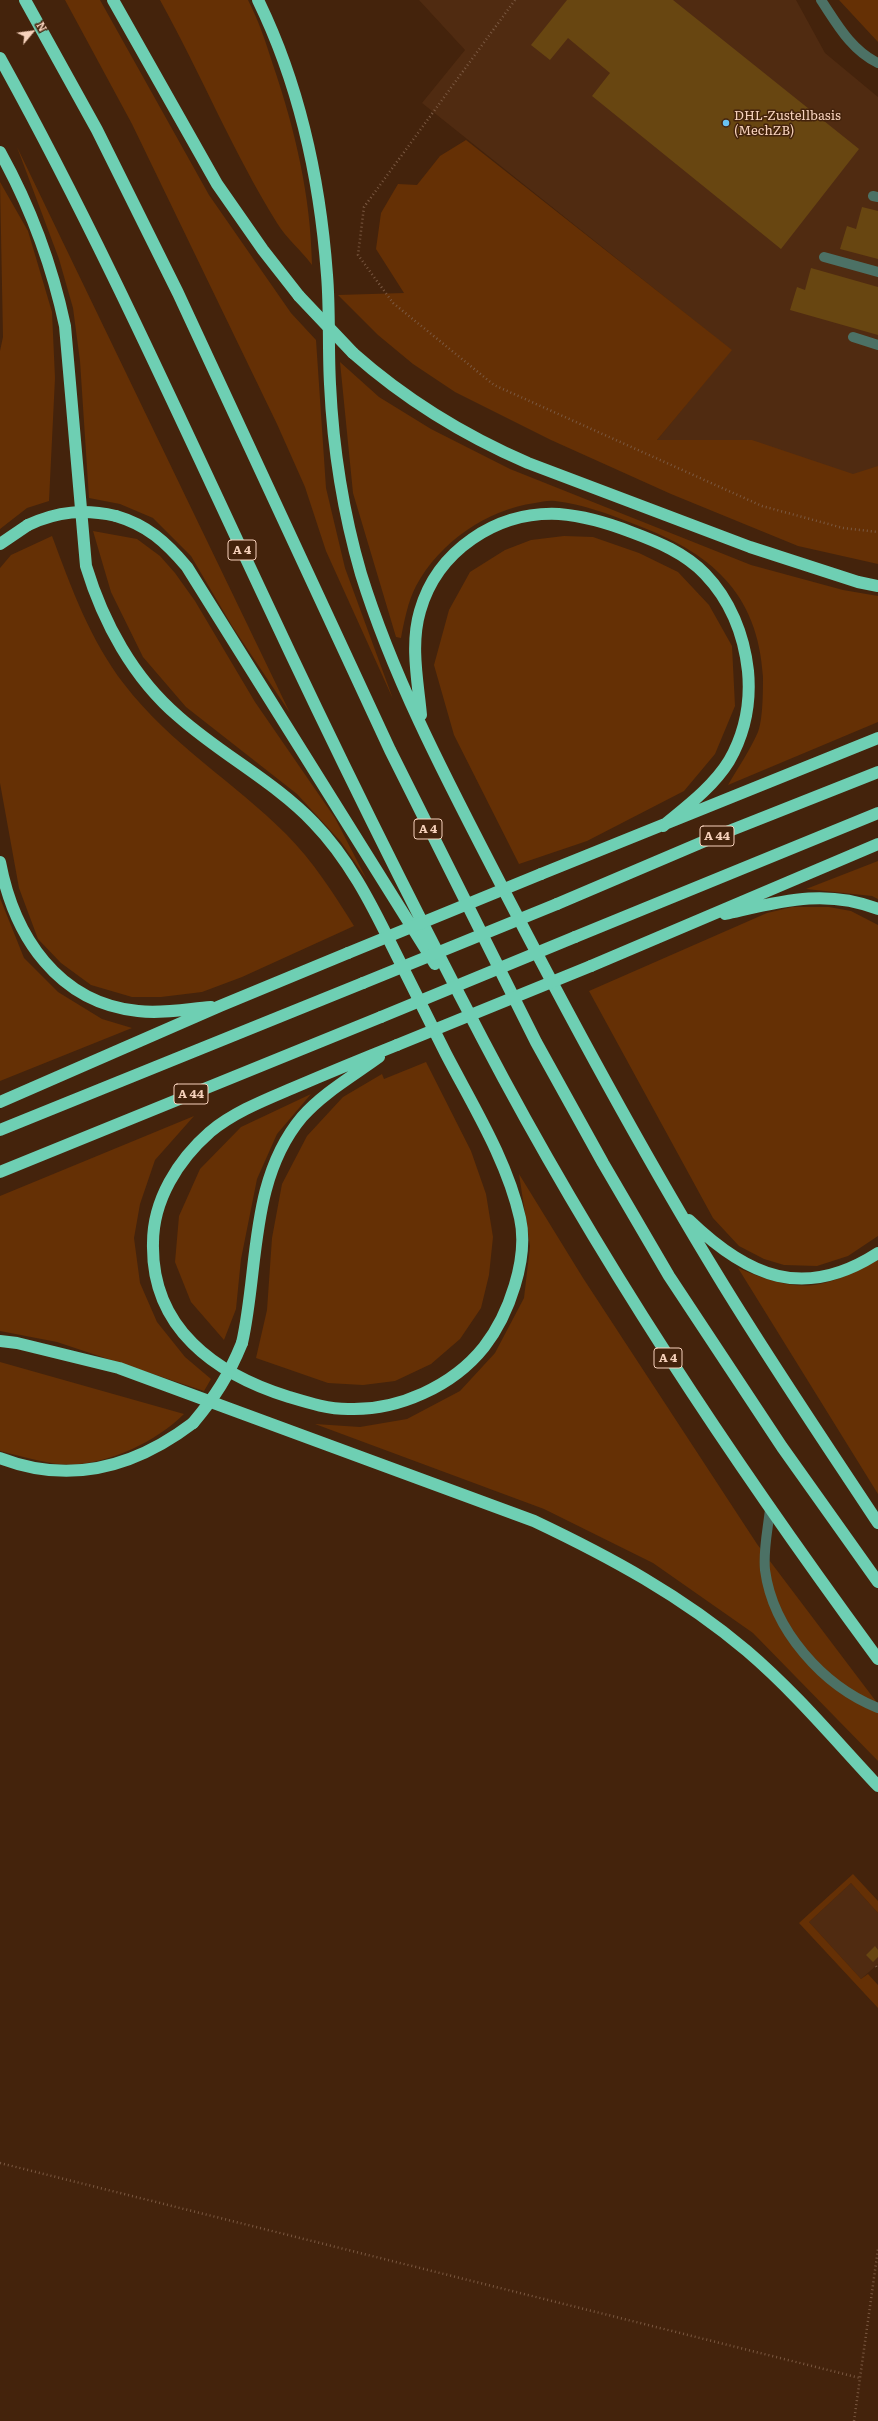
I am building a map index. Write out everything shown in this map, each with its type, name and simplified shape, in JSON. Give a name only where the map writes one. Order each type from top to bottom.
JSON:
[{"type":"highway","name":"A 4","points":[[25,0],[97,130],[178,293],[390,750],[536,1042],[603,1164],[669,1276],[782,1448],[878,1582]]},
{"type":"highway","points":[[113,0],[217,184],[263,250],[299,296],[353,353],[380,376],[436,416],[509,455],[750,547],[858,582],[878,586]]},
{"type":"highway","points":[[258,0],[289,73],[311,150],[328,278],[330,385],[336,455],[350,532],[375,616],[422,724],[562,1003],[677,1208],[789,1389],[878,1523]]},
{"type":"highway","name":"A 4","points":[[0,58],[48,147],[110,270],[326,727],[484,1041],[568,1193],[639,1314],[770,1509],[878,1659]]},
{"type":"highway","points":[[0,152],[15,178],[33,222],[59,296],[65,326],[86,566],[96,600],[112,632],[145,681],[177,716],[289,800],[315,824],[336,850],[370,901],[502,1164],[521,1220],[521,1265],[517,1280],[496,1330],[483,1348],[448,1380],[422,1394],[377,1407],[351,1410],[330,1408],[274,1392],[242,1380],[218,1366],[190,1341],[167,1307],[158,1285],[153,1264],[154,1222],[159,1202],[173,1176],[187,1157],[211,1131],[259,1103],[396,1045],[591,966],[878,844]]},
{"type":"highway","points":[[0,544],[28,525],[45,517],[72,511],[116,516],[143,526],[172,549],[193,576],[484,1041]]},
{"type":"highway","points":[[422,724],[415,636],[419,613],[426,591],[437,573],[464,544],[485,531],[508,521],[557,514],[606,523],[654,540],[681,554],[704,574],[725,599],[742,636],[750,687],[745,723],[741,737],[728,762],[692,803],[663,826]]},
{"type":"highway","points":[[0,1102],[220,1006],[878,738]]},
{"type":"highway","name":"A 44","points":[[0,1130],[557,904],[719,835],[878,772]]},
{"type":"highway","name":"A 44","points":[[0,1172],[878,813]]},
{"type":"highway","points":[[0,862],[8,896],[20,927],[43,962],[68,985],[94,999],[134,1010],[153,1012],[220,1006]]},
{"type":"highway","points":[[699,920],[795,899],[844,899],[878,909]]},
{"type":"highway","points":[[0,1458],[22,1467],[71,1472],[108,1467],[139,1457],[168,1442],[194,1423],[214,1398],[230,1372],[242,1343],[249,1310],[258,1223],[265,1190],[287,1139],[314,1105],[396,1045]]},
{"type":"highway","points":[[677,1208],[703,1233],[727,1252],[753,1268],[773,1275],[803,1279],[818,1278],[847,1270],[878,1253]]},
{"type":"highway","points":[[0,1341],[17,1343],[119,1368],[534,1521],[593,1548],[636,1572],[682,1601],[748,1651],[810,1710],[878,1786]]},
{"type":"street","points":[[821,0],[845,36],[868,58],[878,63]]},
{"type":"street","points":[[824,257],[878,272]]},
{"type":"street","points":[[853,337],[878,345]]},
{"type":"street","points":[[770,1509],[764,1557],[768,1585],[776,1611],[795,1639],[822,1671],[859,1700],[878,1708]]},
{"type":"path","points":[[515,0],[364,207],[358,255],[393,303],[494,385],[762,506],[843,528],[878,532]]},
{"type":"path","points":[[0,2163],[860,2378]]},
{"type":"path","points":[[854,2421],[878,2249]]},
{"type":"shaded area","points":[[65,0],[100,0],[209,195],[291,313],[316,340],[326,488],[345,568],[393,699],[326,551],[305,487],[277,424],[132,124]]},
{"type":"shaded area","points":[[160,0],[248,0],[268,49],[295,138],[309,214],[312,265],[281,229],[261,196],[231,141]]},
{"type":"shaded area","points":[[419,0],[796,0],[825,53],[878,97],[878,502],[657,440],[731,350],[422,103],[465,50]]},
{"type":"shaded area","points":[[839,0],[878,0],[878,42]]},
{"type":"shaded area","points":[[466,140],[732,350],[657,440],[752,440],[853,474],[878,466],[878,564],[798,546],[671,494],[551,440],[455,392],[413,364],[378,335],[338,295],[404,293],[376,249],[381,213],[398,184],[417,185],[440,156]]},
{"type":"shaded area","points":[[17,147],[290,713],[232,626],[191,556],[153,518],[120,504],[89,498],[80,361],[73,308],[59,259]]},
{"type":"shaded area","points":[[0,182],[28,231],[52,312],[55,378],[49,501],[27,508],[0,529],[0,351],[3,337]]},
{"type":"shaded area","points":[[340,362],[379,397],[431,429],[510,469],[751,565],[843,590],[878,596],[878,722],[728,785],[758,732],[761,720],[762,705],[763,677],[759,647],[751,621],[740,599],[725,579],[707,562],[686,548],[661,535],[615,517],[565,502],[545,501],[517,507],[499,513],[482,521],[451,542],[426,570],[416,586],[405,618],[401,638],[396,637],[353,493]]},
{"type":"shaded area","points":[[93,531],[137,539],[160,556],[175,573],[195,601],[255,702],[335,818],[367,880],[341,842],[297,794],[186,707],[143,657],[111,592]]},
{"type":"shaded area","points":[[52,536],[82,613],[101,649],[124,684],[142,706],[162,726],[266,815],[296,844],[331,890],[354,926],[242,977],[202,992],[161,997],[132,997],[91,985],[61,963],[38,939],[19,888],[0,783],[0,568],[11,555]]},
{"type":"shaded area","points":[[564,536],[593,537],[639,553],[678,572],[709,605],[732,646],[735,706],[715,754],[684,791],[587,841],[519,864],[454,735],[434,665],[449,610],[470,572],[505,550],[531,540]]},
{"type":"shaded area","points":[[878,861],[878,899],[872,896],[806,889]]},
{"type":"shaded area","points":[[0,898],[24,958],[58,992],[102,1019],[132,1028],[0,1081]]},
{"type":"shaded area","points":[[792,907],[829,907],[851,911],[878,925],[878,1236],[848,1256],[817,1266],[784,1265],[764,1259],[739,1246],[713,1218],[589,991],[767,913]]},
{"type":"shaded area","points":[[426,1062],[471,1151],[486,1194],[493,1237],[489,1275],[481,1308],[460,1339],[431,1364],[395,1381],[363,1385],[328,1383],[256,1358],[267,1310],[272,1238],[282,1184],[307,1136],[343,1097],[382,1074],[384,1079]]},
{"type":"shaded area","points":[[311,1094],[277,1134],[257,1179],[241,1259],[236,1309],[224,1340],[191,1302],[175,1262],[179,1216],[200,1169],[241,1127]]},
{"type":"shaded area","points":[[194,1116],[155,1160],[140,1204],[134,1238],[140,1283],[157,1322],[185,1357],[211,1379],[204,1391],[57,1342],[0,1331],[0,1196]]},
{"type":"shaded area","points":[[519,1174],[583,1278],[757,1544],[878,1704],[878,1761],[753,1633],[653,1563],[544,1509],[315,1424],[360,1427],[407,1419],[460,1391],[495,1353],[524,1298],[530,1246]]},
{"type":"shaded area","points":[[878,1260],[878,1494],[738,1268],[778,1282],[794,1285],[809,1285],[824,1283],[840,1278]]},
{"type":"shaded area","points":[[0,1362],[184,1414],[156,1436],[140,1445],[104,1459],[86,1463],[51,1463],[0,1451]]},
{"type":"shaded area","points":[[853,1874],[878,1901],[878,1913],[851,1883],[809,1922],[861,1979],[868,1974],[878,1985],[878,2008],[799,1923]]},
{"type":"shaded area","points":[[851,1883],[878,1913],[878,1964],[861,1979],[809,1922]]},
{"type":"building","name":"DHL-Zustellbasis (MechZB)","points":[[567,0],[673,0],[859,149],[781,249],[592,96],[610,73],[568,38],[550,60],[531,45]]},
{"type":"building","points":[[862,207],[878,211],[878,259],[840,249],[847,226],[856,229]]},
{"type":"building","points":[[811,268],[878,287],[878,335],[790,310],[797,287],[805,290]]},
{"type":"building","points":[[875,1946],[878,1950],[878,1957],[873,1962],[866,1955]]},
{"type":"place","name":"DHL-Zustellbasis (MechZB)","points":[[726,123]]}]
